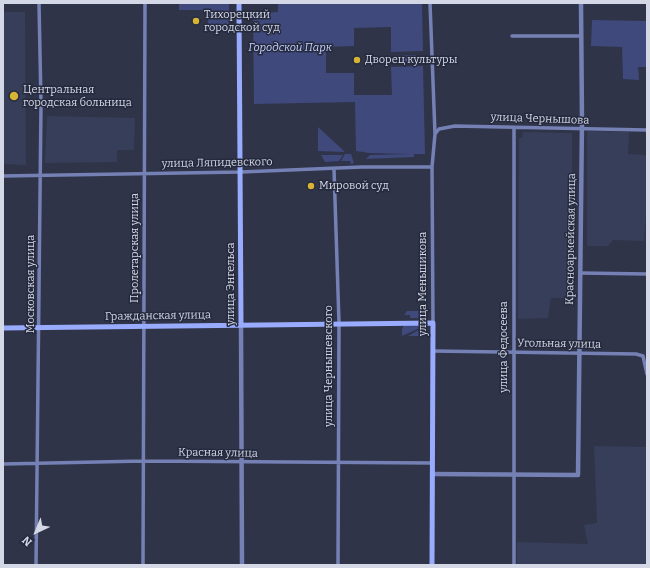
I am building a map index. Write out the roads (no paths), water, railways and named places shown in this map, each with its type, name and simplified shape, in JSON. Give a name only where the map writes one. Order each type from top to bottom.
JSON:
[{"type":"main road","name":"улица Энгельса","points":[[239,3],[241,325]]},
{"type":"main road","name":"Гражданская улица","points":[[3,328],[433,323]]},
{"type":"main road","name":"улица Меньшикова","points":[[432,565],[433,323]]},
{"type":"street","name":"Московская улица","points":[[36,565],[40,176],[39,3]]},
{"type":"street","name":"Пролетарская улица","points":[[143,565],[145,3]]},
{"type":"street","name":"улица Меньшикова","points":[[430,3],[435,134],[432,167],[433,323]]},
{"type":"street","name":"Красноармейская улица","points":[[513,475],[578,476],[581,3]]},
{"type":"street","points":[[512,36],[581,36]]},
{"type":"street","name":"улица Чернышова","points":[[435,134],[439,129],[454,126],[647,130]]},
{"type":"street","name":"улица Федосеева","points":[[514,128],[512,352],[514,565]]},
{"type":"street","name":"улица Ляпидевского","points":[[3,176],[432,167]]},
{"type":"street","name":"улица Чернышевского","points":[[334,169],[339,323],[338,565]]},
{"type":"street","points":[[580,273],[647,274]]},
{"type":"street","name":"улица Энгельса","points":[[241,325],[242,565]]},
{"type":"street","name":"Угольная улица","points":[[434,352],[636,354],[643,356],[647,374]]},
{"type":"street","name":"Красная улица","points":[[3,464],[144,461],[242,463],[432,463]]},
{"type":"street","points":[[432,474],[513,475]]},
{"type":"place","name":"Тихорецкий городской суд","points":[[196,21]]},
{"type":"place","name":"Дворец культуры","points":[[357,60]]},
{"type":"place","name":"Центральная городская больница","points":[[14,96]]},
{"type":"place","name":"Мировой суд","points":[[311,186]]},
{"type":"park label","name":"Городской Парк","points":[[290,48]]}]
